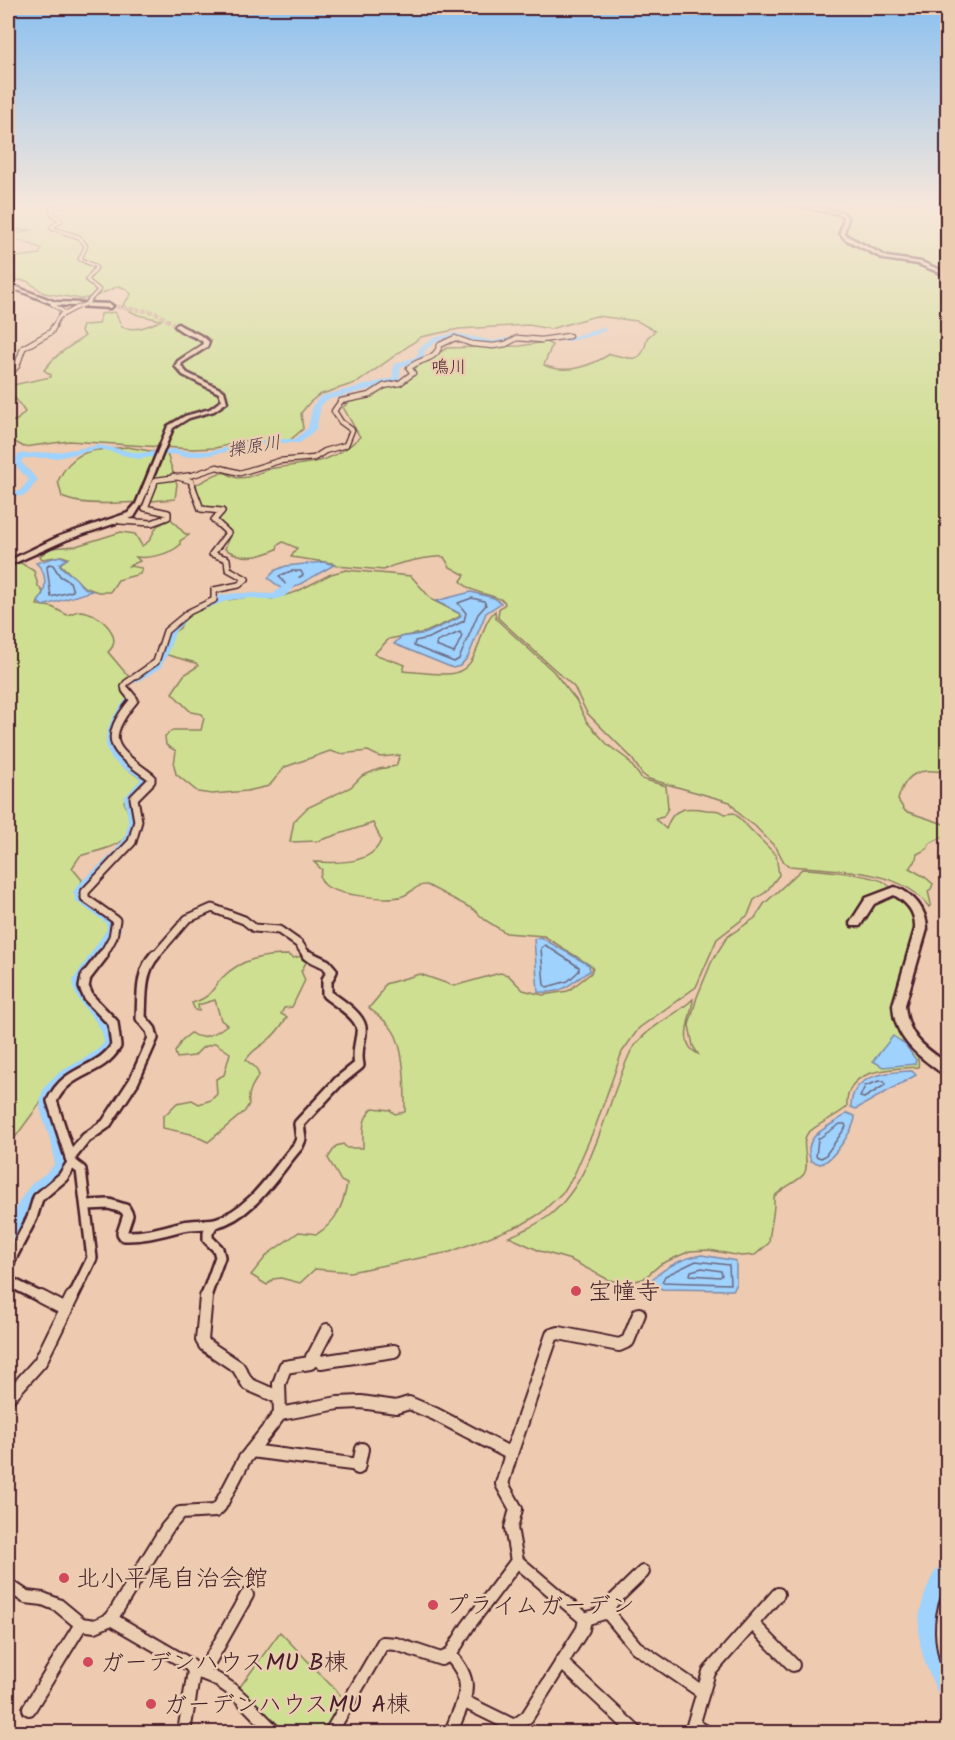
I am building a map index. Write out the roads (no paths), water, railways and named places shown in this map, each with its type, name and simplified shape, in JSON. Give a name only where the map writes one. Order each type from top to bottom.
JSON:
[{"type":"street","points":[[9,285],[55,303],[110,306]]},
{"type":"street","points":[[61,316],[88,305],[99,290],[93,285]]},
{"type":"street","points":[[8,291],[19,289]]},
{"type":"street","points":[[8,376],[15,369],[23,348],[51,332],[64,312],[52,304],[55,303]]},
{"type":"street","points":[[61,316],[88,305]]},
{"type":"street","points":[[8,564],[69,535],[120,520],[136,510],[170,427],[187,417],[218,407],[226,398],[222,392],[185,375],[178,366],[180,362],[205,346],[206,342],[203,338],[181,331],[178,326]]},
{"type":"street","points":[[120,520],[152,523],[168,517],[168,513],[148,510],[145,505],[156,480],[193,475],[217,467],[232,472],[243,472],[272,463],[314,458],[325,451],[346,445],[352,430],[341,422],[334,411],[341,401],[370,395],[384,386],[401,382],[413,373],[409,368],[411,365],[427,361],[438,352],[440,345],[455,338],[469,343],[496,346],[509,345],[517,338],[541,340],[568,336]]},
{"type":"street","points":[[11,361],[15,369]]},
{"type":"street","points":[[8,1398],[40,1362],[92,1258],[81,1170],[71,1161],[54,1109],[54,1093],[78,1072],[108,1059],[116,1046],[112,1021],[88,995],[84,988],[84,981],[111,939],[117,927],[116,920],[85,898],[85,892],[131,843],[138,820],[134,798],[151,781],[151,777],[116,752],[113,743],[119,722],[134,700],[124,687],[156,662],[166,631],[189,612],[214,600],[214,590],[239,585],[246,579],[228,569],[227,559],[212,554],[228,533],[214,520],[222,511],[201,510],[191,481],[173,476]]},
{"type":"street","points":[[856,923],[870,901],[895,891],[905,897],[917,910],[921,929],[899,1005],[898,1016],[910,1041],[948,1071]]},
{"type":"street","points":[[8,1264],[32,1218],[38,1198],[63,1178],[86,1138],[106,1124],[134,1081],[152,1044],[151,1030],[141,1018],[145,971],[153,955],[172,938],[187,919],[212,909],[244,920],[254,928],[279,930],[299,944],[309,958],[326,964],[333,970],[327,980],[327,994],[355,1017],[361,1028],[356,1053],[359,1065],[339,1081],[299,1124],[301,1139],[298,1146],[283,1161],[261,1191],[223,1220],[213,1224],[189,1224],[146,1236],[124,1236],[121,1230],[128,1215],[125,1209],[109,1204],[87,1205]]},
{"type":"street","points":[[213,1224],[208,1232],[208,1239],[218,1249],[220,1257],[206,1300],[202,1340],[205,1345],[238,1367],[248,1384],[278,1397]]},
{"type":"street","points":[[8,1281],[66,1310]]},
{"type":"street","points":[[585,1619],[517,1561],[511,1528],[516,1509],[502,1484],[525,1419],[537,1373],[552,1335],[559,1333],[619,1345],[628,1341],[639,1314]]},
{"type":"street","points":[[280,1414],[278,1397],[282,1372],[285,1367],[310,1363],[327,1330]]},
{"type":"street","points":[[312,1357],[321,1362],[394,1351]]},
{"type":"street","points":[[8,1585],[26,1597],[43,1599],[58,1605],[81,1624],[95,1626],[111,1619],[167,1528],[183,1512],[215,1511],[220,1506],[236,1473],[280,1414],[320,1405],[356,1401],[399,1409],[409,1403],[443,1417],[482,1443],[511,1454]]},
{"type":"street","points":[[251,1451],[358,1467],[362,1449]]},
{"type":"street","points":[[331,1732],[382,1642],[396,1644],[441,1659],[450,1654],[517,1561]]},
{"type":"street","points":[[585,1619],[607,1612],[611,1603],[643,1572]]},
{"type":"street","points":[[706,1732],[692,1729],[709,1672],[778,1594]]},
{"type":"street","points":[[184,1732],[199,1671],[247,1595]]},
{"type":"street","points":[[948,1598],[941,1625],[942,1648],[948,1666]]},
{"type":"street","points":[[607,1612],[636,1647],[702,1692]]},
{"type":"street","points":[[111,1619],[223,1684],[275,1732]]},
{"type":"street","points":[[465,1702],[514,1726],[527,1717],[583,1629],[585,1619]]},
{"type":"street","points":[[29,1709],[81,1624]]},
{"type":"street","points":[[753,1624],[793,1665]]},
{"type":"street","points":[[450,1654],[459,1662],[467,1677],[465,1702],[451,1732]]},
{"type":"street","points":[[561,1662],[636,1732]]},
{"type":"water","points":[[60,556],[67,559],[59,564],[64,570],[77,579],[82,586],[92,591],[43,606],[38,602],[45,582],[43,572],[36,563]]},
{"type":"water","points":[[324,562],[334,565],[286,592],[268,578],[276,570],[286,566]]},
{"type":"water","points":[[471,592],[494,598],[501,603],[486,613],[468,657],[460,666],[453,668],[394,644],[401,637],[427,633],[459,618],[461,615],[459,613],[436,601]]},
{"type":"water","points":[[540,937],[589,965],[590,971],[567,987],[555,991],[538,992],[534,939]]},
{"type":"water","points":[[893,1036],[905,1044],[916,1060],[915,1064],[883,1067],[873,1061]]},
{"type":"water","points":[[912,1071],[916,1075],[856,1109],[851,1107],[857,1088],[871,1077]]},
{"type":"water","points":[[847,1113],[855,1116],[842,1144],[825,1162],[820,1164],[811,1161],[809,1151],[814,1137]]},
{"type":"water","points":[[702,1255],[736,1261],[736,1286],[733,1290],[662,1289],[649,1282],[673,1264]]},
{"type":"waterway","name":"擽原川","points":[[8,495],[23,493],[34,480],[16,462],[22,456],[57,455],[100,447],[138,456],[174,451],[184,454],[210,453],[269,441],[297,441],[312,429],[317,405],[324,398],[396,380],[397,366],[422,357],[420,350],[442,337],[462,335],[493,343],[512,339],[559,340],[583,337],[604,329]]},
{"type":"waterway","points":[[202,607],[235,596],[257,595],[270,598],[279,596],[296,579]]},
{"type":"waterway","points":[[131,681],[156,665],[168,636],[181,620]]},
{"type":"waterway","points":[[8,1255],[33,1196],[60,1171],[62,1165],[62,1151],[48,1106],[50,1091],[75,1069],[102,1056],[110,1048],[112,1042],[112,1035],[105,1022],[80,990],[80,980],[114,929],[113,921],[81,898],[80,892],[128,843],[134,822],[130,798],[148,779],[124,763],[112,749],[112,732],[119,716],[130,701]]},
{"type":"waterway","points":[[948,1572],[934,1599],[930,1619],[933,1654],[948,1689]]},
{"type":"tunnel","points":[[110,306],[154,312],[178,326]]},
{"type":"place","name":"宝幢寺","points":[[576,1291]]},
{"type":"place","name":"北小平尾自治会館","points":[[64,1578]]},
{"type":"place","name":"プライムガーデン","points":[[433,1605]]},
{"type":"place","name":"ガーデンハウスMU B棟","points":[[88,1662]]},
{"type":"place","name":"ガーデンハウスMU A棟","points":[[151,1704]]},
{"type":"district","name":"鳴川","points":[[449,367]]}]
